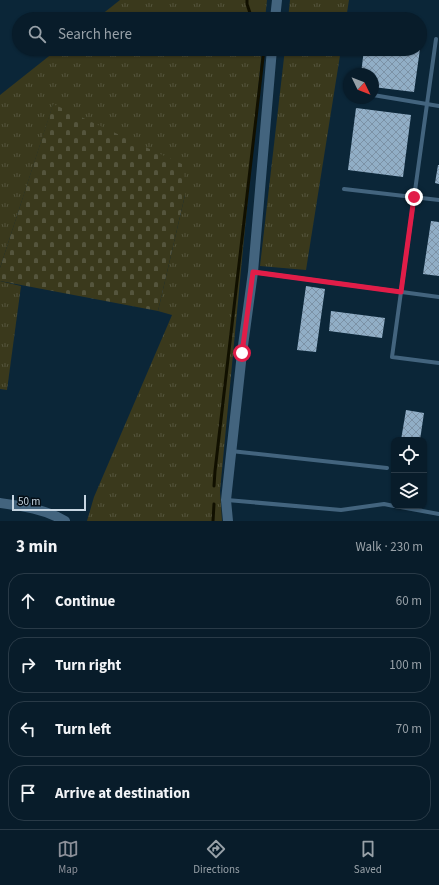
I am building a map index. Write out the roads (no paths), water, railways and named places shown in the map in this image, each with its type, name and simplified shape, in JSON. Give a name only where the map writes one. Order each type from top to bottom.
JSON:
[{"type":"street","points":[[276,12],[277,0]]},
{"type":"street","points":[[228,521],[226,500],[242,353],[253,272],[271,56]]},
{"type":"street","points":[[0,503],[29,507],[61,518]]},
{"type":"lane","points":[[436,39],[392,357],[439,363]]},
{"type":"lane","points":[[379,96],[439,106]]},
{"type":"lane","points":[[344,189],[439,200]]},
{"type":"lane","points":[[253,272],[439,297]]},
{"type":"lane","points":[[231,450],[387,468]]},
{"type":"lane","points":[[226,500],[340,510],[384,504],[391,505]]},
{"type":"lane","points":[[412,509],[439,514]]},
{"type":"waterway","points":[[247,0],[250,12]]},
{"type":"waterway","points":[[214,486],[263,56]]},
{"type":"waterway","points":[[213,521],[214,504]]}]
